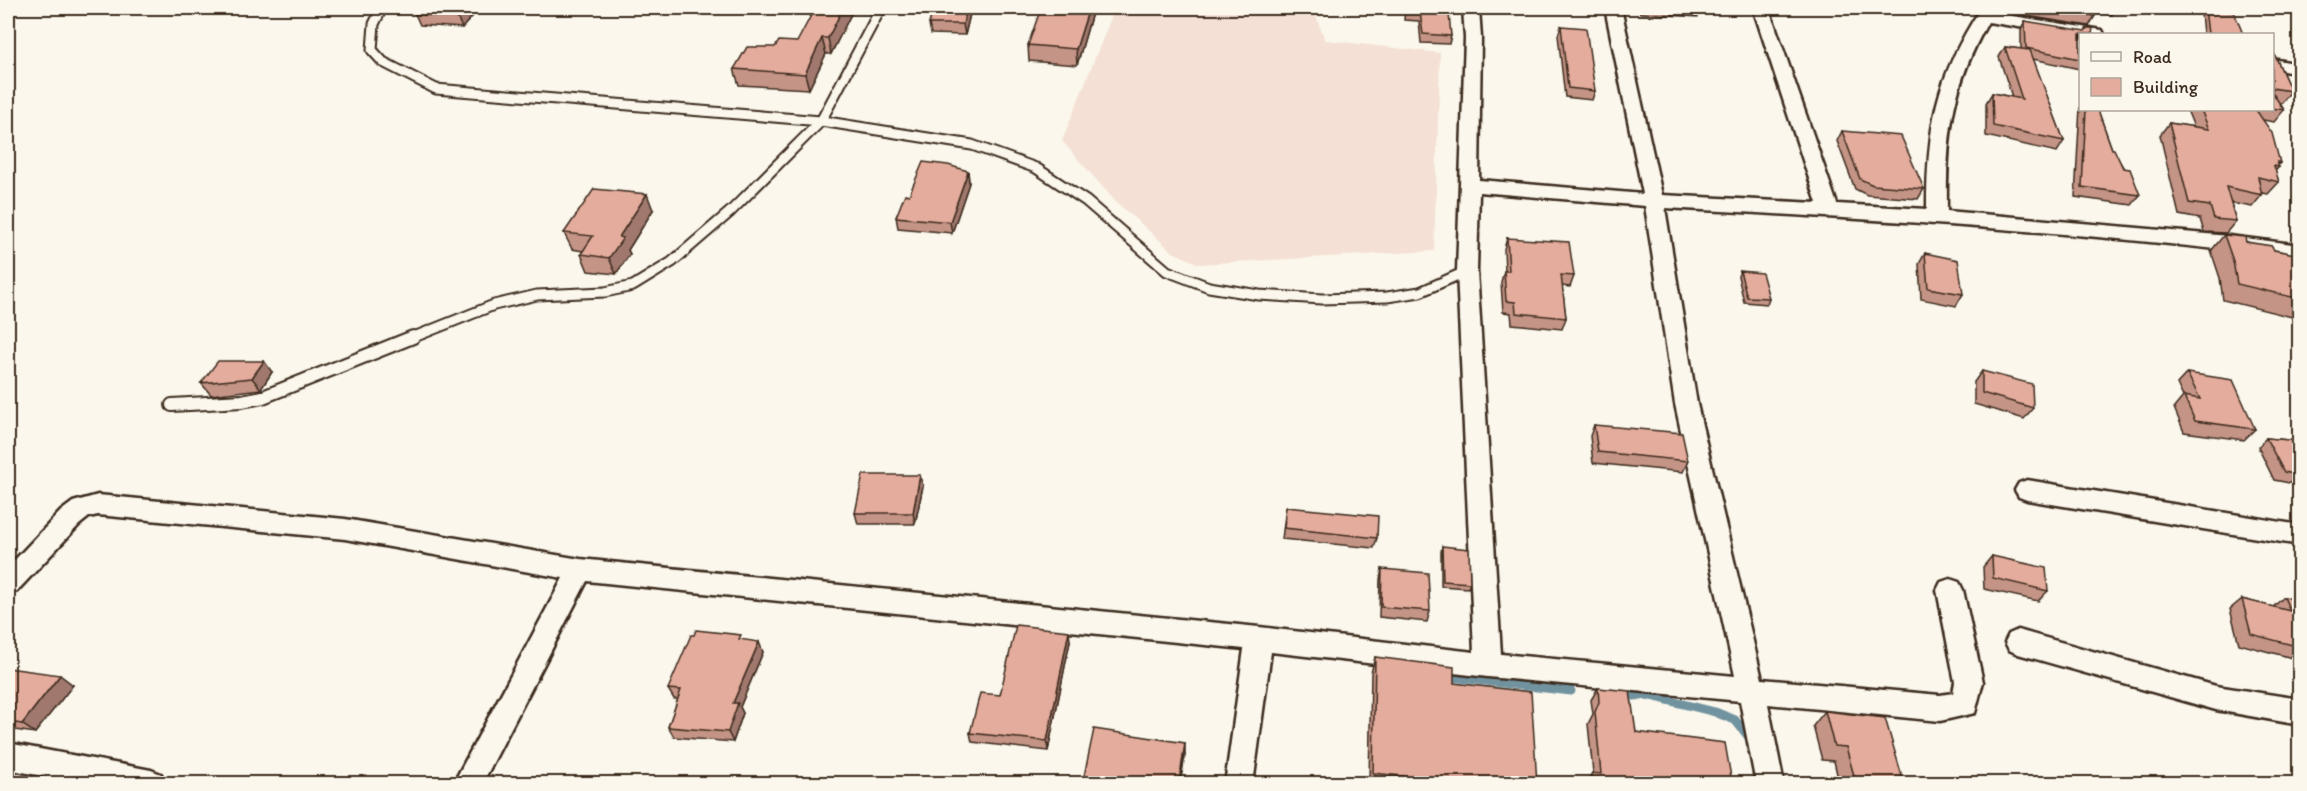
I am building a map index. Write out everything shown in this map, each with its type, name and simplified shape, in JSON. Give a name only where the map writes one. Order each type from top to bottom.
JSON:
[{"type":"street","points":[[1471,8],[1473,38],[1467,271],[1488,665]]},
{"type":"street","points":[[1613,8],[1654,201],[1686,404],[1770,783]]},
{"type":"street","points":[[1761,8],[1830,212]]},
{"type":"street","points":[[1937,216],[1938,142],[1944,104],[1986,12],[2091,33]]},
{"type":"street","points":[[2274,64],[2300,69]]},
{"type":"street","points":[[1470,185],[1654,201],[1937,216],[2229,243],[2300,252]]},
{"type":"street","points":[[2027,490],[2300,535]]},
{"type":"street","points":[[8,583],[70,518],[82,509],[98,505],[345,529],[580,570],[1259,639],[1488,665],[1940,708],[1965,704],[1969,682],[1950,590]]},
{"type":"street","points":[[467,783],[580,570]]},
{"type":"street","points":[[1239,783],[1259,639]]},
{"type":"street","points":[[2018,642],[2216,698],[2300,712]]},
{"type":"street","points":[[8,756],[143,783]]},
{"type":"lane","points":[[382,8],[374,24],[372,50],[383,62],[436,89],[821,121],[972,145],[1036,168],[1086,201],[1167,271],[1209,287],[1259,295],[1322,299],[1387,297],[1420,292],[1467,271]]},
{"type":"lane","points":[[172,405],[242,402],[263,397],[494,305],[537,295],[605,292],[633,286],[672,262],[730,212],[821,121],[881,8]]},
{"type":"shaded area","points":[[1115,8],[1313,8],[1325,40],[1440,53],[1434,251],[1199,264],[1173,252],[1116,202],[1062,141]]},
{"type":"building","points":[[421,8],[465,8],[457,17],[415,14]]},
{"type":"building","points":[[815,8],[843,8],[828,38],[822,38],[805,74],[734,69],[747,47],[775,47],[779,41],[797,42]]},
{"type":"building","points":[[933,8],[967,8],[963,24],[929,24]]},
{"type":"building","points":[[1041,8],[1089,8],[1076,49],[1028,45]]},
{"type":"building","points":[[1406,8],[1444,8],[1444,14],[1449,14],[1451,36],[1423,34],[1420,12],[1406,11]]},
{"type":"building","points":[[2040,8],[2096,8],[2095,16]]},
{"type":"building","points":[[2205,8],[2234,12],[2243,33],[2208,33]]},
{"type":"building","points":[[2025,21],[2085,31],[2087,28],[2093,28],[2092,33],[2079,33],[2079,59],[2026,48]]},
{"type":"building","points":[[1561,26],[1586,28],[1595,91],[1568,88]]},
{"type":"building","points":[[2005,47],[2030,50],[2064,141],[1993,126],[1992,93],[2022,99]]},
{"type":"building","points":[[2274,53],[2291,91],[2274,88]]},
{"type":"building","points":[[2274,95],[2284,110],[2274,108]]},
{"type":"building","points":[[2086,111],[2098,111],[2112,149],[2123,168],[2130,169],[2140,195],[2082,187]]},
{"type":"building","points":[[2201,111],[2257,111],[2272,133],[2280,163],[2277,162],[2279,167],[2274,166],[2279,182],[2258,177],[2262,195],[2226,187],[2236,221],[2214,219],[2210,206],[2189,203],[2169,123],[2209,129]]},
{"type":"building","points":[[1842,131],[1901,136],[1924,189],[1873,185],[1860,179]]},
{"type":"building","points":[[923,162],[948,165],[968,171],[950,222],[896,217],[905,194],[909,195]]},
{"type":"building","points":[[594,189],[647,194],[619,237],[623,238],[609,258],[581,254],[593,236],[564,233]]},
{"type":"building","points":[[2224,235],[2245,237],[2246,242],[2272,246],[2274,250],[2300,255],[2300,299],[2237,284],[2233,261]]},
{"type":"building","points":[[1507,238],[1569,242],[1574,276],[1561,275],[1566,318],[1516,313],[1515,302],[1506,301],[1504,271],[1509,271]]},
{"type":"building","points":[[1925,253],[1958,260],[1963,294],[1928,288]]},
{"type":"building","points":[[1740,271],[1762,273],[1769,298],[1747,297]]},
{"type":"building","points":[[218,361],[264,361],[252,378],[201,383]]},
{"type":"building","points":[[1982,371],[2032,384],[2033,408],[1982,393]]},
{"type":"building","points":[[2187,373],[2233,380],[2255,429],[2195,421],[2184,396],[2200,399]]},
{"type":"building","points":[[1594,425],[1682,433],[1688,461],[1598,452]]},
{"type":"building","points":[[2266,438],[2300,441],[2300,475],[2284,472]]},
{"type":"building","points":[[863,475],[920,475],[913,513],[855,513]]},
{"type":"building","points":[[1286,507],[1378,516],[1377,538],[1284,528]]},
{"type":"building","points":[[1442,546],[1469,549],[1470,583],[1443,581]]},
{"type":"building","points":[[1992,556],[2046,568],[2048,591],[1993,578]]},
{"type":"building","points":[[1382,569],[1428,573],[1430,611],[1381,607]]},
{"type":"building","points":[[2284,597],[2300,600],[2300,647],[2251,634],[2242,599],[2290,611]]},
{"type":"building","points":[[1016,625],[1069,631],[1047,741],[970,733],[980,693],[1000,695]]},
{"type":"building","points":[[696,630],[741,635],[739,639],[759,642],[733,703],[738,703],[728,732],[668,727],[681,690],[668,689],[691,635],[694,635]]},
{"type":"building","points":[[1375,657],[1454,667],[1454,683],[1531,692],[1537,783],[1410,783],[1410,777],[1373,773]]},
{"type":"building","points":[[8,668],[60,675],[22,724],[8,722]]},
{"type":"building","points":[[1598,688],[1630,691],[1636,732],[1725,743],[1732,783],[1594,783],[1592,773],[1601,774],[1595,712],[1599,702]]},
{"type":"building","points":[[1825,711],[1885,718],[1904,783],[1856,783],[1846,747],[1834,746]]},
{"type":"building","points":[[1094,729],[1185,743],[1179,783],[1083,781]]},
{"type":"waterway","points":[[1443,676],[1571,691]]},
{"type":"waterway","points":[[1620,697],[1647,695],[1715,712],[1735,720],[1752,741]]}]
